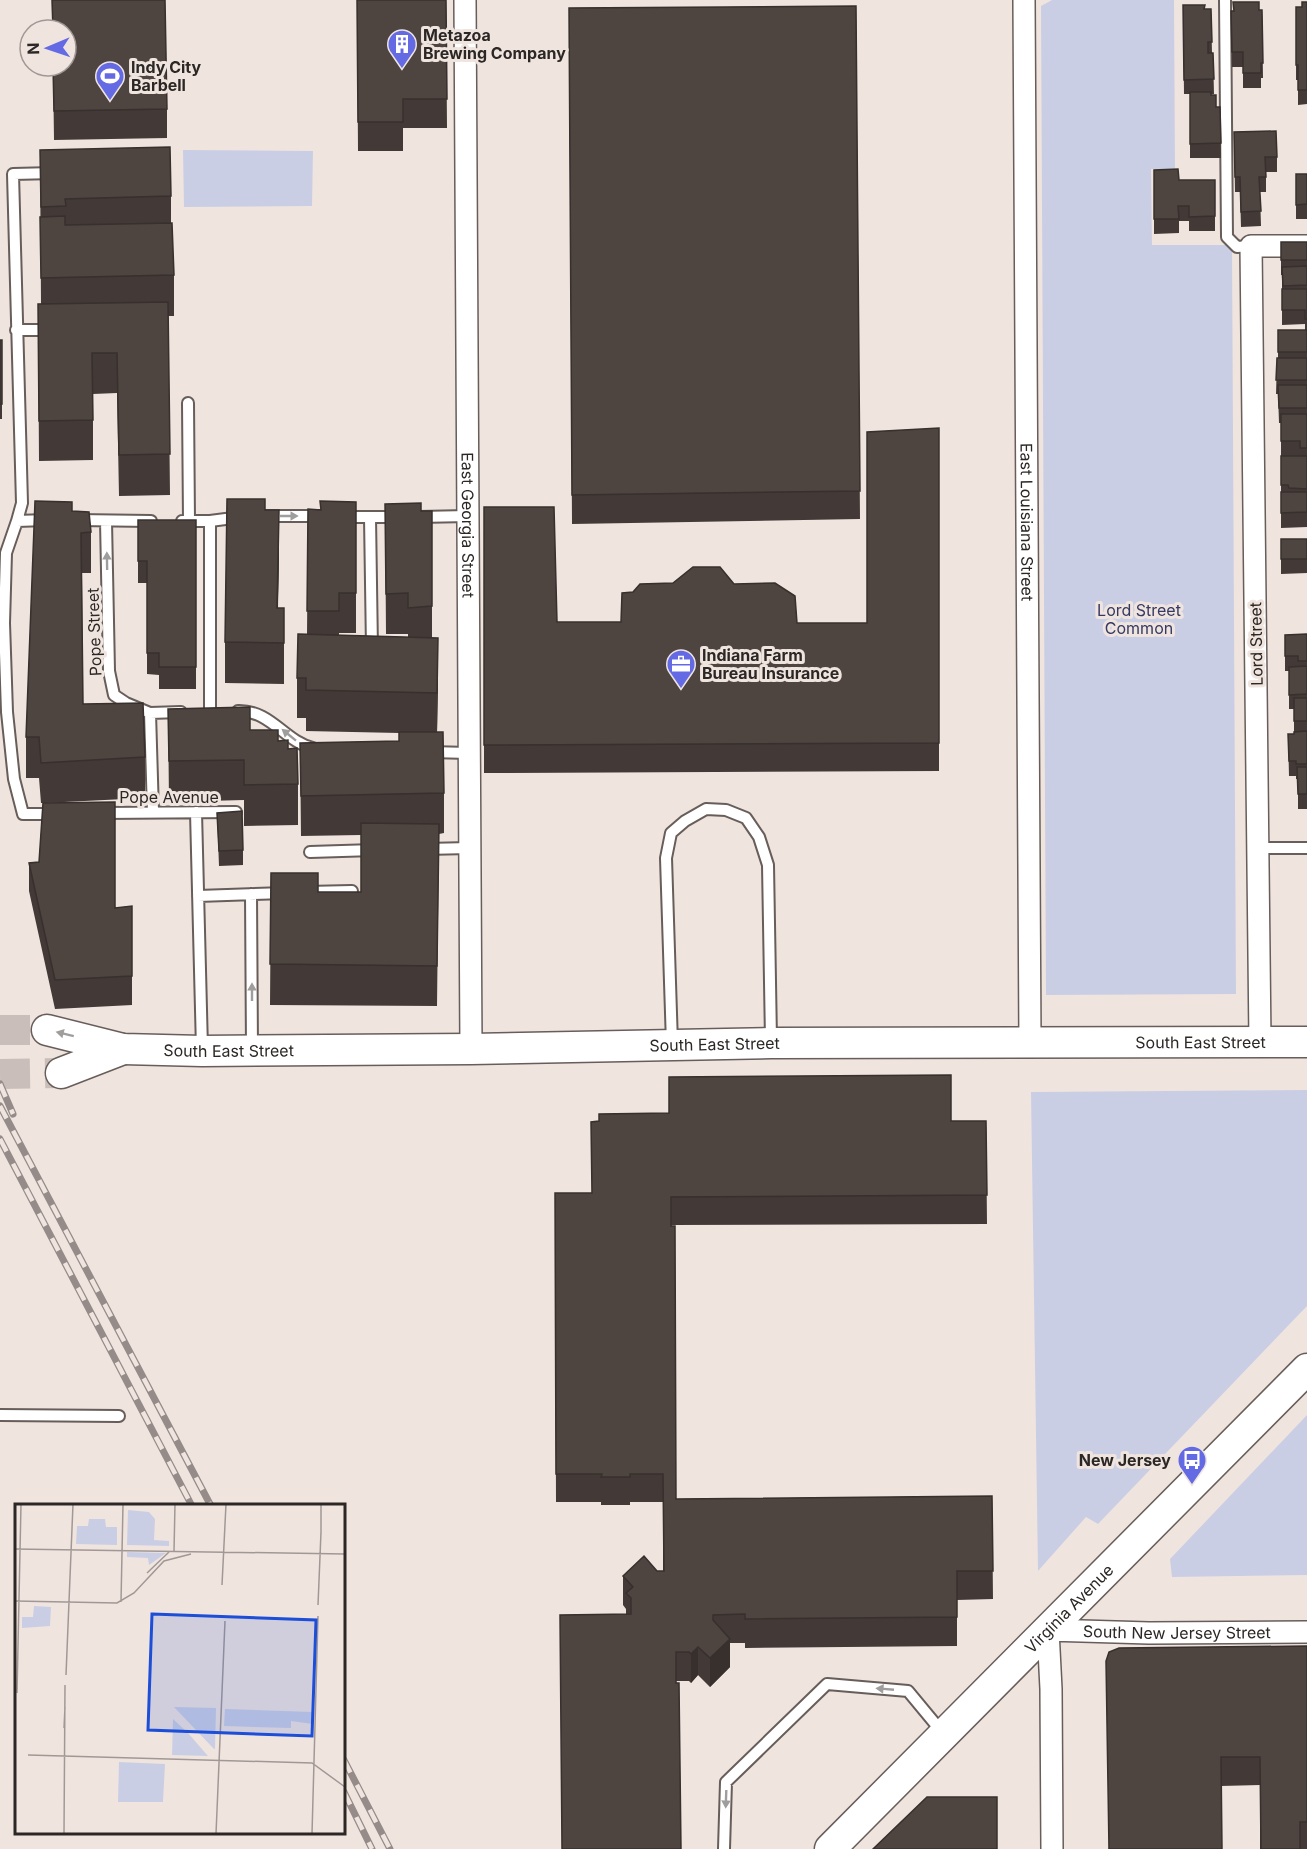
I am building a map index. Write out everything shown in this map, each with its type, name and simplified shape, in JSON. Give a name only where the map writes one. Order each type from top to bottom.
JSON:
[{"type":"main road","name":"South East Street","points":[[47,1030],[123,1050],[202,1051],[471,1050],[771,1043],[1307,1042]]},
{"type":"main road","name":"South East Street","points":[[61,1073],[123,1050]]},
{"type":"main road","name":"Virginia Avenue","points":[[830,1849],[1307,1369]]},
{"type":"street","name":"East Georgia Street","points":[[465,0],[471,1050]]},
{"type":"street","name":"East Louisiana Street","points":[[1024,0],[1030,1044]]},
{"type":"street","points":[[1251,246],[1307,246]]},
{"type":"street","name":"Lord Street","points":[[1251,246],[1260,1042]]},
{"type":"street","points":[[1048,1630],[1051,1689],[1052,1849]]},
{"type":"street","name":"South New Jersey Street","points":[[1048,1630],[1149,1633],[1307,1632]]},
{"type":"lane","points":[[1225,0],[1227,237],[1237,247],[1251,246]]},
{"type":"lane","points":[[70,173],[13,174],[22,503],[6,553],[4,623],[7,712],[14,779],[23,814],[70,813]]},
{"type":"lane","points":[[16,330],[60,330]]},
{"type":"lane","points":[[188,403],[189,521]]},
{"type":"lane","points":[[17,520],[210,521],[287,515],[468,516]]},
{"type":"lane","points":[[360,656],[378,656],[370,517]]},
{"type":"lane","name":"Pope Street","points":[[106,521],[109,671],[114,695],[150,713],[248,711],[273,722],[302,746],[328,752]]},
{"type":"lane","points":[[210,521],[210,711]]},
{"type":"lane","points":[[150,713],[153,812]]},
{"type":"lane","points":[[416,752],[469,753]]},
{"type":"lane","points":[[672,1045],[666,858],[671,833],[685,821],[706,809],[726,810],[746,818],[759,837],[768,865],[771,1043]]},
{"type":"lane","points":[[196,812],[202,1051]]},
{"type":"lane","name":"Pope Avenue","points":[[94,813],[236,812]]},
{"type":"lane","points":[[412,849],[470,848]]},
{"type":"lane","points":[[1258,848],[1307,848]]},
{"type":"lane","points":[[310,852],[389,850]]},
{"type":"lane","points":[[198,896],[352,891]]},
{"type":"lane","points":[[251,894],[252,1050]]},
{"type":"lane","points":[[0,1415],[119,1416]]},
{"type":"lane","points":[[724,1849],[726,1782],[827,1684],[908,1691],[944,1735]]},
{"type":"green space","name":"Lord Street Common","points":[[1052,0],[1174,0],[1175,169],[1151,169],[1152,245],[1232,245],[1236,994],[1046,995],[1041,6]]},
{"type":"green space","points":[[183,150],[313,151],[312,206],[184,207]]},
{"type":"green space","points":[[1307,1090],[1307,1306],[1098,1524],[1086,1517],[1038,1571],[1031,1092]]},
{"type":"green space","points":[[1307,1415],[1307,1575],[1172,1577],[1170,1559]]},
{"type":"building","name":"Indy City Barbell","points":[[52,0],[165,0],[167,109],[54,111],[53,78],[78,78],[78,18],[53,18]]},
{"type":"building","name":"Metazoa Brewing Company","points":[[357,0],[446,0],[447,99],[403,99],[403,122],[358,122]]},
{"type":"building","points":[[1233,2],[1259,2],[1259,10],[1262,10],[1263,63],[1261,63],[1261,73],[1243,73],[1243,52],[1232,52],[1231,11],[1234,11]]},
{"type":"building","points":[[1302,2],[1307,2],[1307,90],[1298,90],[1298,65],[1296,65],[1296,7],[1302,7]]},
{"type":"building","points":[[1183,5],[1205,5],[1204,9],[1211,9],[1212,42],[1208,42],[1208,53],[1213,53],[1214,79],[1184,80]]},
{"type":"building","points":[[856,6],[860,491],[572,495],[569,8]]},
{"type":"building","points":[[1190,92],[1211,92],[1211,95],[1216,95],[1216,107],[1220,107],[1221,143],[1190,144]]},
{"type":"building","points":[[1276,131],[1277,157],[1265,157],[1266,177],[1259,177],[1261,211],[1241,212],[1240,177],[1235,177],[1234,132]]},
{"type":"building","points":[[170,147],[171,196],[65,199],[66,206],[41,207],[40,150]]},
{"type":"building","points":[[1178,169],[1179,180],[1215,180],[1215,216],[1189,217],[1189,206],[1178,206],[1179,219],[1154,219],[1154,170]]},
{"type":"building","points":[[1296,174],[1307,174],[1307,204],[1296,205]]},
{"type":"building","points":[[65,216],[65,225],[172,223],[174,275],[41,278],[40,217]]},
{"type":"building","points":[[1281,242],[1307,242],[1307,260],[1281,260]]},
{"type":"building","points":[[1307,266],[1307,285],[1283,286],[1282,267]]},
{"type":"building","points":[[1282,289],[1307,289],[1307,319],[1305,319],[1305,310],[1282,310]]},
{"type":"building","points":[[168,302],[170,454],[119,455],[117,353],[92,353],[93,420],[39,421],[38,304]]},
{"type":"building","points":[[1278,330],[1307,330],[1307,352],[1278,352]]},
{"type":"building","points":[[0,340],[2,340],[2,404],[0,404]]},
{"type":"building","points":[[1277,358],[1307,358],[1307,380],[1276,380]]},
{"type":"building","points":[[1278,385],[1307,385],[1307,408],[1279,408]]},
{"type":"building","points":[[1281,414],[1307,414],[1307,448],[1300,448],[1300,441],[1281,441]]},
{"type":"building","points":[[939,428],[939,743],[484,745],[484,507],[554,507],[557,622],[621,622],[622,593],[633,592],[640,584],[673,583],[693,567],[720,567],[734,584],[775,583],[795,596],[797,623],[867,623],[867,432]]},
{"type":"building","points":[[1281,456],[1307,456],[1307,489],[1281,485]]},
{"type":"building","points":[[1281,492],[1307,492],[1307,512],[1281,513]]},
{"type":"building","points":[[227,499],[265,499],[265,510],[279,510],[277,608],[284,608],[284,643],[225,642]]},
{"type":"building","points":[[35,501],[72,502],[72,511],[89,512],[91,532],[81,533],[83,704],[143,703],[145,757],[41,763],[39,737],[26,737]]},
{"type":"building","points":[[320,501],[356,502],[356,593],[339,593],[339,611],[307,611],[308,509],[321,510]]},
{"type":"building","points":[[421,503],[421,511],[432,511],[432,606],[408,608],[408,593],[386,594],[385,504]]},
{"type":"building","points":[[138,520],[196,520],[196,667],[159,667],[159,653],[147,653],[147,561],[138,561]]},
{"type":"building","points":[[1281,539],[1307,539],[1307,559],[1281,559]]},
{"type":"building","points":[[298,634],[438,638],[437,693],[306,690],[306,678],[297,678]]},
{"type":"building","points":[[1307,634],[1307,661],[1298,661],[1298,656],[1285,656],[1285,635]]},
{"type":"building","points":[[1307,666],[1307,694],[1289,695],[1289,667]]},
{"type":"building","points":[[1294,698],[1307,698],[1307,721],[1294,721]]},
{"type":"building","points":[[250,707],[250,730],[278,730],[278,741],[288,740],[288,749],[297,748],[298,784],[244,785],[244,760],[169,761],[168,709]]},
{"type":"building","points":[[1307,731],[1307,764],[1296,764],[1296,761],[1289,761],[1288,734]]},
{"type":"building","points":[[399,732],[443,732],[444,793],[301,796],[300,743],[399,741]]},
{"type":"building","points":[[1297,767],[1307,767],[1307,794],[1298,794]]},
{"type":"building","points":[[115,802],[115,908],[132,906],[132,976],[55,980],[29,863],[39,862],[43,803]]},
{"type":"building","points":[[242,811],[243,850],[219,851],[217,813]]},
{"type":"building","points":[[361,823],[439,824],[437,966],[270,964],[271,873],[318,873],[318,892],[361,892]]},
{"type":"building","points":[[951,1075],[951,1121],[986,1121],[987,1195],[671,1197],[671,1226],[675,1226],[676,1499],[992,1496],[993,1571],[957,1571],[957,1617],[745,1619],[745,1614],[713,1615],[713,1620],[730,1639],[710,1658],[698,1647],[691,1654],[676,1652],[676,1683],[679,1683],[681,1849],[562,1849],[560,1615],[631,1614],[631,1598],[626,1593],[633,1587],[623,1576],[644,1556],[657,1571],[664,1571],[663,1474],[601,1477],[602,1474],[556,1474],[555,1193],[592,1193],[591,1122],[599,1121],[599,1114],[669,1113],[669,1077]]},
{"type":"building","points":[[1307,1646],[1307,1822],[1300,1822],[1300,1849],[1261,1849],[1260,1757],[1221,1757],[1222,1849],[1109,1849],[1106,1661],[1109,1652],[1119,1648]]},
{"type":"building","points":[[927,1797],[997,1797],[997,1849],[873,1849]]},
{"type":"tunnel","points":[[0,1030],[47,1030]]},
{"type":"tunnel","points":[[0,1074],[61,1073]]},
{"type":"railway","points":[[0,1084],[13,1114]]},
{"type":"railway","points":[[0,1106],[210,1504]]},
{"type":"railway","points":[[0,1139],[191,1504]]},
{"type":"railway","points":[[345,1762],[390,1849]]},
{"type":"railway","points":[[345,1794],[372,1849]]},
{"type":"place","name":"Metazoa Brewing Company","points":[[402,70]]},
{"type":"place","name":"Indy City Barbell","points":[[110,102]]},
{"type":"place","name":"Indiana Farm Bureau Insurance","points":[[681,690]]},
{"type":"place","name":"New Jersey","points":[[1192,1486]]}]
